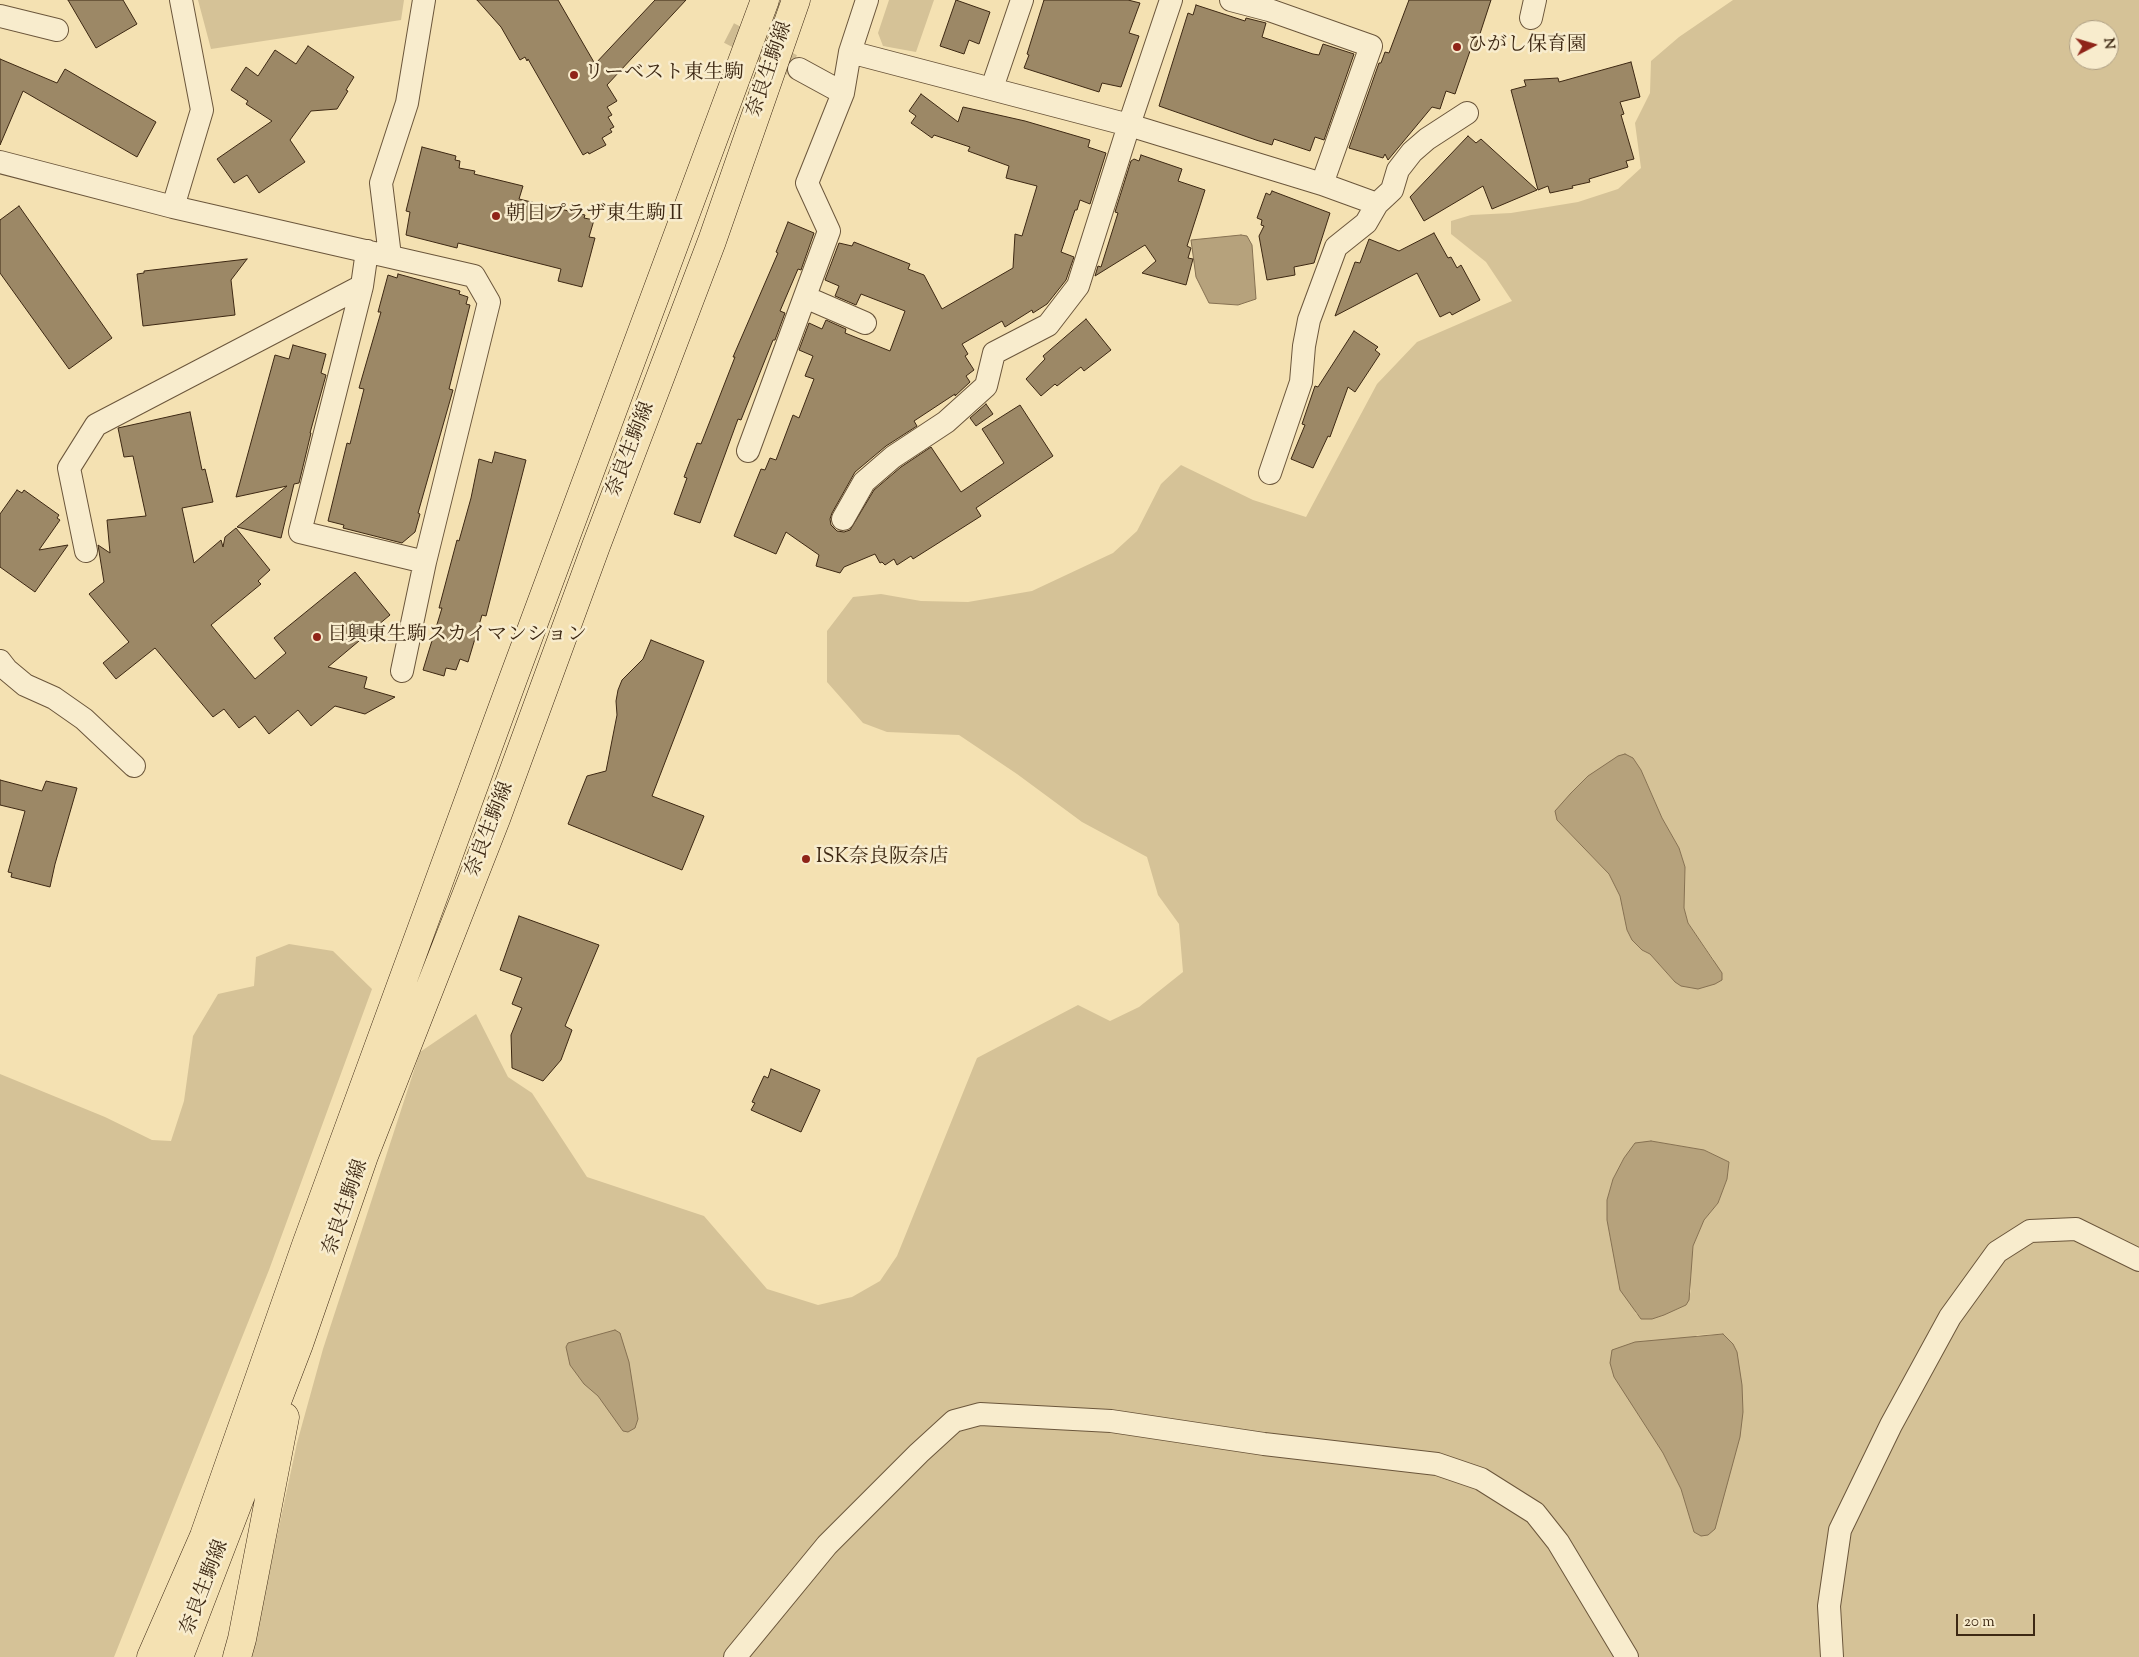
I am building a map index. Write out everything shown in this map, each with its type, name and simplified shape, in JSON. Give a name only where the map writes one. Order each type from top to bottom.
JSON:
[{"type":"main road","name":"奈良生駒線","points":[[151,1657],[204,1536],[319,1208],[765,0]]},
{"type":"main road","name":"奈良生駒線","points":[[179,1657],[299,1344],[364,1156],[496,819],[599,537],[712,241],[796,0]]},
{"type":"main road","points":[[236,1657],[242,1639],[299,1344]]},
{"type":"street","points":[[173,208],[202,110],[181,0]]},
{"type":"street","points":[[390,256],[381,183],[408,103],[424,0]]},
{"type":"street","points":[[748,451],[829,231],[807,183],[843,93],[850,52],[867,0]]},
{"type":"street","points":[[992,88],[1022,0]]},
{"type":"street","points":[[843,519],[864,482],[893,457],[946,422],[986,386],[994,353],[1048,325],[1078,286],[1128,125],[1172,0]]},
{"type":"street","points":[[1231,0],[1269,10],[1371,46],[1322,184]]},
{"type":"street","points":[[0,16],[57,30]]},
{"type":"street","points":[[850,52],[1128,125],[1322,184],[1377,204]]},
{"type":"street","points":[[799,69],[843,93]]},
{"type":"street","points":[[1270,473],[1301,382],[1304,346],[1309,320],[1336,247],[1366,223],[1377,204],[1392,190],[1398,170],[1412,152],[1427,139],[1468,113]]},
{"type":"street","points":[[0,162],[173,208],[474,276],[489,302],[425,562],[402,671]]},
{"type":"street","points":[[367,251],[362,286],[300,532],[425,562]]},
{"type":"street","points":[[86,551],[69,468],[96,425],[362,286]]},
{"type":"street","points":[[805,297],[865,323]]},
{"type":"street","points":[[0,661],[7,670],[25,685],[54,698],[84,719],[134,766]]},
{"type":"street","points":[[1832,1657],[1829,1606],[1840,1530],[1891,1426],[1950,1317],[1997,1252],[2030,1231],[2076,1229],[2139,1260]]},
{"type":"street","points":[[735,1657],[827,1545],[919,1453],[954,1421],[980,1414],[1111,1421],[1264,1444],[1437,1464],[1481,1479],[1535,1513],[1558,1542],[1627,1657]]},
{"type":"shaded area","points":[[198,0],[404,0],[401,20],[211,49]]},
{"type":"shaded area","points":[[889,0],[934,0],[916,52],[883,46],[878,33]]},
{"type":"shaded area","points":[[1733,0],[2139,0],[2139,1657],[251,1657],[297,1443],[323,1349],[420,1052],[476,1014],[508,1077],[532,1093],[587,1177],[704,1216],[767,1289],[818,1305],[852,1297],[880,1281],[897,1256],[977,1058],[1078,1005],[1110,1021],[1139,1007],[1183,972],[1179,924],[1158,895],[1147,857],[1082,822],[1017,774],[959,735],[887,732],[863,723],[827,682],[827,631],[853,597],[881,594],[921,601],[968,602],[1032,591],[1113,553],[1137,531],[1161,484],[1181,465],[1253,500],[1306,517],[1377,384],[1417,342],[1512,301],[1486,262],[1451,234],[1451,221],[1471,215],[1511,213],[1578,202],[1618,189],[1641,168],[1635,123],[1650,93],[1651,61],[1679,37]],"holes":[[[1633,758],[1641,770],[1662,818],[1679,848],[1685,867],[1684,908],[1688,923],[1714,960],[1675,982],[1650,954],[1642,950],[1627,930],[1621,896],[1609,874],[1557,820]],[[1651,1141],[1704,1150],[1729,1162],[1727,1179],[1718,1203],[1704,1220],[1693,1246],[1690,1270],[1691,1291],[1686,1305],[1652,1319],[1636,1314],[1612,1245],[1607,1220],[1607,1200],[1613,1179],[1624,1158]],[[1723,1334],[1734,1454],[1720,1504],[1718,1519],[1694,1532],[1681,1489],[1663,1453],[1633,1406],[1697,1335]]]},
{"type":"shaded area","points":[[1247,236],[1252,245],[1256,299],[1238,305],[1209,303],[1196,277],[1191,240]]},
{"type":"shaded area","points":[[1625,754],[1633,758],[1641,770],[1662,818],[1679,848],[1685,867],[1684,908],[1688,923],[1722,973],[1722,980],[1715,984],[1698,989],[1681,986],[1675,982],[1650,954],[1642,950],[1632,940],[1627,930],[1620,896],[1609,874],[1557,820],[1555,811],[1588,776],[1618,756]]},
{"type":"shaded area","points":[[289,944],[333,951],[372,989],[269,1270],[114,1657],[0,1657],[0,1074],[105,1117],[152,1140],[171,1141],[184,1101],[193,1036],[218,994],[254,986],[256,957]]},
{"type":"shaded area","points":[[1651,1141],[1704,1150],[1729,1162],[1727,1179],[1718,1203],[1704,1220],[1693,1246],[1689,1300],[1686,1305],[1664,1315],[1652,1319],[1641,1319],[1620,1290],[1607,1220],[1607,1200],[1613,1179],[1624,1158],[1635,1143]]},
{"type":"shaded area","points":[[615,1330],[620,1333],[629,1362],[638,1419],[635,1428],[628,1432],[623,1431],[598,1396],[584,1384],[570,1365],[566,1347],[568,1343]]},
{"type":"shaded area","points":[[1723,1334],[1733,1344],[1737,1352],[1742,1385],[1743,1412],[1740,1437],[1715,1529],[1708,1535],[1701,1536],[1694,1532],[1681,1489],[1663,1453],[1614,1377],[1610,1363],[1612,1350],[1635,1342]]},
{"type":"building","points":[[68,0],[123,0],[137,24],[96,48]]},
{"type":"building","name":"リーベスト東生駒","points":[[477,0],[558,0],[595,64],[655,0],[686,0],[607,85],[617,101],[607,107],[612,115],[608,117],[614,127],[610,129],[612,132],[602,138],[606,145],[583,155],[528,59],[527,61],[525,57],[520,60],[501,27]]},
{"type":"building","points":[[956,0],[990,12],[979,44],[969,40],[964,54],[940,46]]},
{"type":"building","points":[[1044,0],[1128,0],[1140,3],[1129,33],[1139,36],[1121,87],[1102,83],[1099,92],[1024,68]]},
{"type":"building","points":[[1409,0],[1491,0],[1474,52],[1470,51],[1455,94],[1446,91],[1440,109],[1432,107],[1388,160],[1385,154],[1383,158],[1349,148],[1379,63],[1381,63],[1385,52],[1389,53]]},
{"type":"building","points":[[1196,5],[1245,21],[1246,18],[1266,23],[1262,37],[1313,54],[1319,55],[1323,44],[1354,54],[1324,140],[1315,137],[1310,151],[1274,139],[1272,145],[1159,106],[1188,13],[1193,15]]},
{"type":"building","points":[[308,46],[354,77],[346,90],[348,91],[337,109],[311,111],[290,140],[305,162],[259,193],[247,175],[234,183],[217,159],[272,121],[246,104],[248,101],[231,90],[246,67],[258,76],[275,50],[296,64]]},
{"type":"building","points":[[0,59],[57,83],[65,69],[156,122],[137,157],[23,91],[0,145]]},
{"type":"building","points":[[1631,62],[1640,97],[1620,102],[1624,114],[1621,115],[1634,159],[1626,161],[1628,167],[1589,179],[1590,182],[1572,186],[1573,188],[1550,193],[1548,186],[1538,190],[1511,90],[1526,86],[1524,80],[1558,78],[1559,82]]},
{"type":"building","points":[[921,94],[958,122],[963,107],[1025,121],[1090,140],[1088,147],[1106,153],[1090,204],[1080,200],[1061,252],[1074,257],[1066,280],[1047,304],[1033,313],[1032,310],[1005,327],[1002,321],[962,344],[968,354],[965,356],[974,370],[966,376],[970,382],[955,396],[955,394],[914,421],[917,426],[886,446],[855,472],[832,513],[831,525],[837,531],[844,532],[850,530],[874,490],[901,467],[931,447],[961,492],[1004,463],[982,429],[1020,405],[1053,456],[976,508],[981,516],[913,559],[911,556],[897,565],[894,559],[885,565],[882,562],[880,563],[875,554],[844,567],[840,573],[816,566],[819,555],[786,532],[776,554],[734,536],[761,469],[765,470],[770,458],[776,460],[793,415],[799,418],[814,379],[805,376],[813,356],[799,350],[809,323],[822,329],[826,320],[846,329],[845,333],[890,351],[905,311],[861,294],[856,305],[835,296],[839,286],[825,280],[839,243],[852,246],[854,242],[910,264],[908,269],[924,275],[942,309],[1013,268],[1015,234],[1022,236],[1037,186],[1006,178],[1009,166],[968,151],[970,147],[934,135],[932,138],[911,123],[916,116],[909,111]]},
{"type":"building","points":[[1468,136],[1476,143],[1481,139],[1537,190],[1492,209],[1483,186],[1424,221],[1410,197]]},
{"type":"building","name":"朝日プラザ東生駒Ⅱ","points":[[422,147],[456,156],[455,160],[460,161],[459,168],[475,171],[474,174],[523,186],[519,199],[585,215],[584,218],[594,220],[589,237],[595,238],[582,287],[558,281],[561,269],[458,243],[457,248],[406,235],[410,212],[406,211]]},
{"type":"building","points":[[1141,155],[1182,169],[1178,181],[1205,190],[1187,246],[1191,248],[1188,258],[1193,259],[1186,285],[1142,273],[1156,261],[1145,245],[1095,276],[1098,266],[1101,267],[1118,213],[1115,212],[1131,161],[1134,159],[1139,161]]},
{"type":"building","points":[[1272,191],[1330,213],[1314,263],[1294,267],[1295,275],[1267,280],[1259,236],[1264,226],[1261,225],[1262,220],[1257,218],[1266,193],[1270,195]]},
{"type":"building","points":[[19,206],[112,338],[69,369],[0,273],[0,220]]},
{"type":"building","points":[[788,222],[814,233],[801,270],[798,269],[780,311],[785,313],[775,340],[773,340],[741,420],[738,419],[700,523],[674,514],[687,478],[684,477],[697,443],[701,444],[735,357],[733,357],[778,253],[776,252]]},
{"type":"building","points":[[1434,233],[1448,258],[1451,257],[1457,268],[1461,265],[1480,300],[1452,315],[1450,312],[1440,317],[1417,273],[1335,316],[1355,262],[1360,263],[1369,239],[1399,251]]},
{"type":"building","points":[[247,259],[231,280],[235,315],[143,326],[137,274],[144,273],[144,271]]},
{"type":"building","points":[[398,274],[460,291],[459,294],[468,297],[466,304],[470,305],[449,389],[453,390],[418,513],[420,514],[415,532],[402,543],[343,528],[344,525],[328,521],[347,443],[350,444],[364,389],[359,388],[381,312],[378,312],[388,275],[397,278]]},
{"type":"building","points":[[1086,319],[1111,350],[1084,371],[1081,367],[1041,396],[1026,379],[1045,359],[1043,356]]},
{"type":"building","points":[[1354,331],[1378,347],[1375,350],[1380,354],[1355,392],[1348,387],[1330,437],[1328,436],[1313,468],[1291,459],[1305,425],[1302,424],[1315,386],[1318,387]]},
{"type":"building","points":[[293,345],[326,354],[321,373],[326,375],[299,483],[294,484],[281,538],[237,527],[287,486],[236,497],[275,355],[289,359]]},
{"type":"building","points":[[986,404],[993,414],[976,426],[970,418]]},
{"type":"building","name":"日興東生駒スカイマンション","points":[[190,412],[202,470],[205,469],[213,502],[182,508],[194,563],[221,540],[223,547],[225,537],[236,528],[270,570],[258,581],[261,584],[211,625],[255,679],[286,653],[274,638],[355,572],[390,615],[328,667],[367,677],[364,688],[395,697],[365,714],[335,706],[311,726],[298,710],[269,734],[255,716],[239,728],[224,709],[213,717],[155,648],[116,679],[103,663],[129,642],[89,594],[104,582],[98,545],[110,553],[107,520],[146,516],[133,456],[124,457],[118,428]]},
{"type":"building","points":[[495,452],[526,460],[486,616],[482,615],[468,662],[460,659],[456,670],[446,668],[444,676],[423,670],[442,608],[439,608],[457,540],[459,541],[471,498],[479,459],[492,463]]},
{"type":"building","points":[[17,490],[22,493],[24,490],[59,515],[57,518],[60,520],[39,550],[68,545],[35,592],[0,567],[0,514]]},
{"type":"building","points":[[651,640],[704,661],[652,796],[704,816],[682,870],[568,824],[587,776],[606,771],[617,715],[616,701],[618,690],[622,680],[643,659]]},
{"type":"building","points":[[0,780],[42,791],[46,781],[77,788],[50,887],[11,877],[12,873],[8,872],[25,811],[0,805]]},
{"type":"building","points":[[519,916],[599,945],[565,1026],[572,1030],[561,1060],[543,1081],[512,1068],[511,1035],[522,1008],[512,1004],[522,978],[500,970]]},
{"type":"building","points":[[771,1069],[820,1090],[801,1132],[751,1110],[755,1103],[752,1102],[764,1076],[768,1078]]},
{"type":"tunnel","points":[[729,33],[792,65]]},
{"type":"place","name":"ひがし保育園","points":[[1457,47]]},
{"type":"place","name":"リーベスト東生駒","points":[[574,75]]},
{"type":"place","name":"朝日プラザ東生駒Ⅱ","points":[[496,216]]},
{"type":"place","name":"日興東生駒スカイマンション","points":[[317,637]]},
{"type":"place","name":"ISK奈良阪奈店","points":[[806,859]]}]
